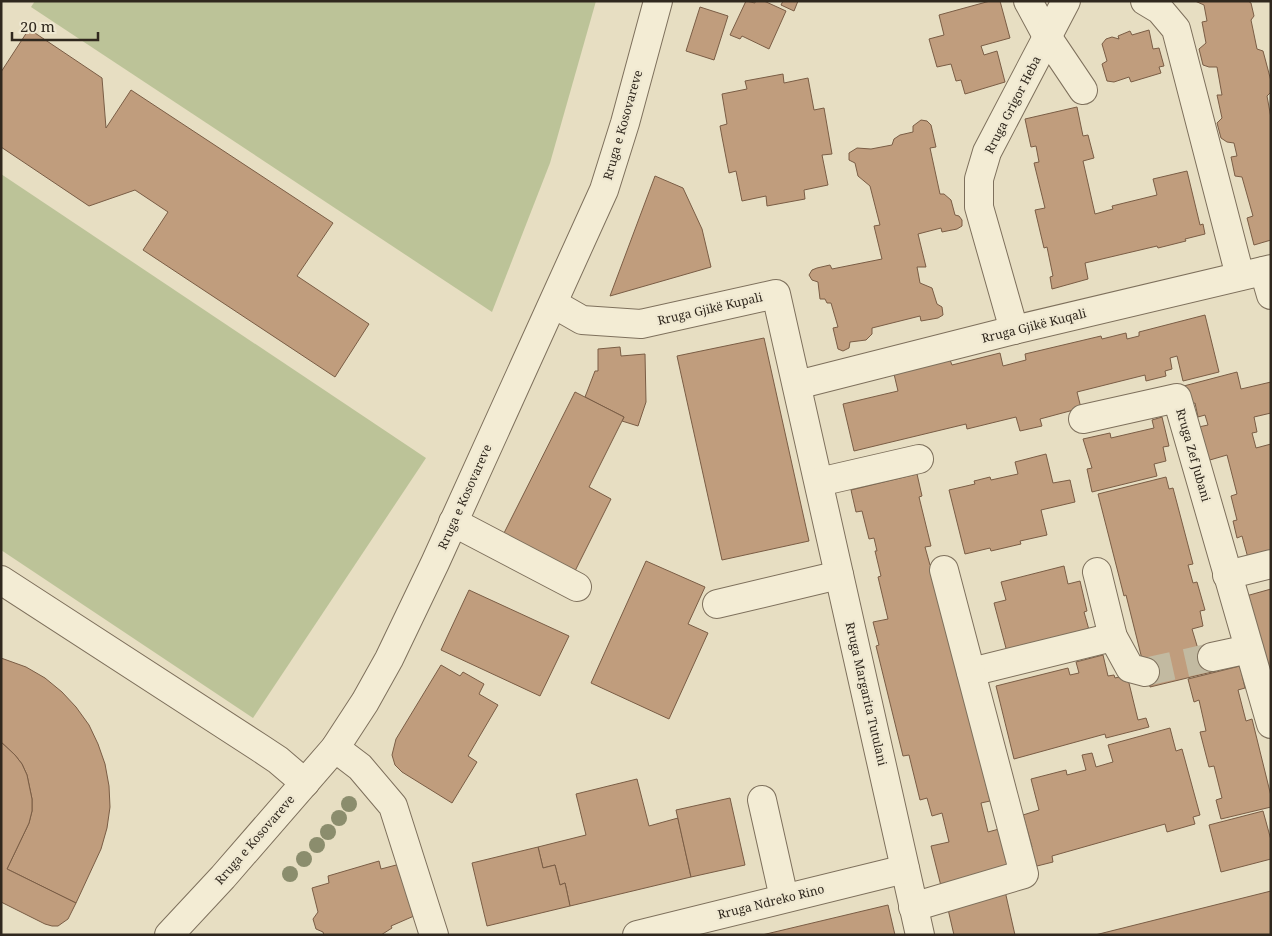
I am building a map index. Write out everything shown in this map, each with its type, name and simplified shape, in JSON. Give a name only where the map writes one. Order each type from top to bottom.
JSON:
[{"type":"street","name":"Rruga e Kosovareve","points":[[169,935],[223,877],[335,748],[365,702],[389,659],[554,304],[604,190],[625,123],[658,1]]},
{"type":"street","points":[[1028,1],[1048,38],[1083,90]]},
{"type":"street","name":"Rruga Grigor Heba","points":[[1014,330],[980,206],[979,179],[987,152],[1066,1]]},
{"type":"street","points":[[1145,1],[1160,10],[1176,30],[1261,278]]},
{"type":"street","name":"Rruga Gjikë Kuqali","points":[[797,385],[1014,330],[1261,278]]},
{"type":"street","name":"Rruga Gjikë Kupali","points":[[554,304],[582,320],[641,324],[776,294],[797,385]]},
{"type":"street","name":"Rruga Margarita Tutulani","points":[[797,385],[920,935]]},
{"type":"street","name":"Rruga Zef Jubani","points":[[1083,419],[1177,398],[1271,724]]},
{"type":"street","points":[[818,482],[919,459]]},
{"type":"street","points":[[453,522],[577,587]]},
{"type":"street","points":[[1227,575],[1271,564]]},
{"type":"street","points":[[913,907],[1024,874],[944,570]]},
{"type":"street","points":[[1097,572],[1113,637],[1130,668],[1145,672]]},
{"type":"street","points":[[717,604],[839,575]]},
{"type":"street","points":[[1,580],[266,752],[305,782]]},
{"type":"street","points":[[971,672],[1113,637]]},
{"type":"street","points":[[1212,658],[1249,649]]},
{"type":"street","points":[[335,748],[360,767],[393,806],[434,935]]},
{"type":"street","points":[[762,800],[784,898]]},
{"type":"street","name":"Rruga Ndreko Rino","points":[[637,935],[905,869]]},
{"type":"green space","points":[[35,1],[596,1],[550,163],[492,312],[31,7]]},
{"type":"green space","points":[[1,174],[426,458],[253,718],[1,550]]},
{"type":"building","points":[[746,1],[755,3],[755,1],[764,1],[786,11],[769,49],[742,36],[740,39],[730,35]]},
{"type":"building","points":[[783,1],[798,1],[794,11],[781,5]]},
{"type":"building","points":[[990,1],[1000,1],[1010,38],[981,46],[984,55],[997,51],[1005,82],[965,94],[961,80],[956,81],[951,64],[937,67],[929,39],[944,35],[939,15]]},
{"type":"building","points":[[1195,1],[1248,1],[1251,3],[1254,16],[1251,20],[1257,49],[1263,51],[1271,81],[1271,92],[1267,96],[1271,118],[1271,240],[1254,245],[1247,218],[1253,216],[1242,177],[1235,176],[1231,157],[1237,156],[1234,143],[1227,142],[1221,138],[1217,123],[1222,118],[1217,95],[1222,95],[1217,67],[1203,65],[1199,49],[1206,43],[1202,22],[1207,21],[1204,5]]},
{"type":"building","points":[[700,7],[728,16],[714,60],[686,51]]},
{"type":"building","points":[[29,29],[102,78],[106,128],[131,90],[333,223],[297,276],[369,324],[335,377],[143,250],[168,212],[135,190],[89,206],[1,147],[1,72]]},
{"type":"building","points":[[1149,30],[1153,49],[1159,48],[1164,66],[1159,67],[1161,73],[1131,82],[1129,77],[1114,82],[1107,81],[1102,64],[1107,61],[1102,44],[1106,39],[1112,37],[1119,39],[1118,36],[1130,31],[1132,35]]},
{"type":"building","points":[[783,74],[784,83],[808,78],[814,110],[824,108],[832,154],[822,155],[828,185],[804,190],[805,199],[767,206],[766,196],[742,201],[736,171],[729,173],[722,137],[720,126],[727,124],[722,94],[747,89],[745,81]]},
{"type":"building","points":[[1077,107],[1083,136],[1088,135],[1094,158],[1083,161],[1095,214],[1113,209],[1112,206],[1157,195],[1153,179],[1187,171],[1200,225],[1203,224],[1205,234],[1158,248],[1157,246],[1085,263],[1088,279],[1052,289],[1050,277],[1053,276],[1047,247],[1044,248],[1035,210],[1045,208],[1034,163],[1039,162],[1036,146],[1031,147],[1025,119]]},
{"type":"building","points":[[921,120],[927,121],[931,125],[936,147],[930,148],[940,194],[944,194],[951,200],[955,215],[959,216],[962,220],[962,226],[957,229],[942,232],[941,228],[918,234],[926,267],[917,267],[920,283],[932,288],[937,304],[942,307],[943,315],[938,318],[921,321],[920,316],[872,328],[872,334],[866,340],[850,342],[849,348],[843,351],[838,349],[833,328],[838,327],[831,303],[827,303],[825,299],[820,299],[818,282],[812,280],[809,275],[812,270],[830,265],[832,269],[882,259],[874,226],[880,225],[870,186],[858,176],[855,163],[849,160],[849,153],[857,148],[871,149],[892,145],[894,139],[900,135],[913,132],[913,126]]},
{"type":"building","points":[[655,176],[683,188],[702,229],[711,267],[610,296]]},
{"type":"building","points":[[1205,315],[1219,372],[1183,381],[1177,356],[1170,358],[1172,369],[1165,371],[1166,376],[1146,381],[1145,375],[1077,392],[1081,408],[1040,419],[1042,426],[1020,431],[1016,417],[967,429],[966,424],[854,451],[843,404],[898,391],[894,374],[950,360],[952,365],[1000,353],[1003,366],[1026,360],[1025,354],[1101,336],[1102,339],[1126,333],[1127,339],[1139,336],[1139,332]]},
{"type":"building","points":[[764,338],[809,541],[722,560],[677,356]]},
{"type":"building","points":[[620,347],[621,356],[645,354],[646,402],[638,426],[622,421],[624,417],[585,397],[595,371],[598,371],[598,349]]},
{"type":"building","points":[[1237,372],[1241,389],[1271,382],[1271,413],[1254,417],[1257,432],[1252,433],[1256,448],[1271,444],[1271,552],[1248,558],[1242,536],[1237,538],[1233,521],[1237,520],[1231,496],[1237,494],[1227,455],[1203,462],[1194,428],[1208,425],[1205,415],[1198,417],[1195,403],[1185,406],[1180,387]]},
{"type":"building","points":[[575,392],[624,417],[589,487],[611,499],[573,575],[501,539]]},
{"type":"building","points":[[1162,417],[1169,446],[1163,447],[1166,461],[1154,464],[1157,476],[1092,492],[1087,469],[1092,468],[1083,439],[1110,433],[1111,438],[1154,428],[1152,420]]},
{"type":"building","points":[[1046,454],[1053,483],[1070,480],[1075,502],[1041,510],[1047,535],[1020,541],[1021,544],[991,551],[990,548],[965,554],[949,490],[975,484],[974,481],[990,477],[991,480],[1018,474],[1015,462]]},
{"type":"building","points":[[917,474],[922,496],[919,497],[931,546],[925,547],[930,565],[933,564],[990,801],[981,803],[988,832],[999,829],[1011,877],[943,894],[931,846],[949,842],[942,813],[932,816],[927,798],[920,800],[909,755],[903,756],[876,646],[879,645],[873,622],[888,619],[878,577],[881,576],[875,551],[877,551],[874,538],[869,539],[862,511],[856,512],[851,490]]},
{"type":"building","points":[[1166,477],[1169,489],[1173,488],[1193,564],[1188,565],[1193,583],[1197,582],[1205,610],[1200,611],[1203,626],[1192,629],[1198,649],[1210,646],[1216,671],[1150,687],[1098,494]]},
{"type":"building","points":[[646,561],[705,587],[688,624],[708,633],[669,719],[591,683]]},
{"type":"building","points":[[1064,566],[1068,584],[1080,581],[1087,611],[1084,612],[1089,630],[1007,652],[994,603],[1006,600],[1001,582]]},
{"type":"building","points":[[1271,589],[1271,682],[1246,596]]},
{"type":"building","points":[[469,590],[569,636],[540,696],[441,650]]},
{"type":"building","points":[[1103,655],[1108,676],[1114,675],[1115,678],[1127,675],[1138,720],[1146,718],[1149,727],[1106,738],[1105,734],[1014,759],[996,686],[1068,668],[1070,675],[1079,673],[1076,662]]},
{"type":"building","points":[[1,658],[26,667],[45,678],[62,692],[89,725],[105,764],[110,807],[107,828],[101,849],[76,903],[7,869],[29,823],[32,799],[27,775],[22,764],[1,742]]},
{"type":"building","points":[[441,665],[460,676],[463,672],[484,684],[479,694],[498,705],[468,756],[477,762],[452,803],[402,772],[395,765],[392,755],[396,739]]},
{"type":"building","points":[[1240,666],[1245,688],[1238,690],[1246,721],[1252,719],[1271,796],[1271,807],[1221,819],[1216,800],[1222,798],[1214,766],[1209,767],[1200,732],[1206,731],[1199,700],[1194,702],[1188,679]]},
{"type":"building","points":[[1170,728],[1176,751],[1182,749],[1200,815],[1193,817],[1195,824],[1167,832],[1165,824],[1052,856],[1053,862],[1033,867],[1028,848],[1032,847],[1023,815],[1039,810],[1031,779],[1066,770],[1067,775],[1086,770],[1082,755],[1092,753],[1096,767],[1113,762],[1108,745]]},
{"type":"building","points":[[1,742],[22,764],[27,775],[32,799],[29,823],[7,869],[76,903],[68,919],[58,926],[45,924],[1,902]]},
{"type":"building","points":[[637,779],[649,826],[678,818],[691,877],[570,906],[565,883],[560,885],[555,865],[543,868],[538,847],[586,835],[576,794]]},
{"type":"building","points":[[730,798],[745,865],[691,877],[676,810]]},
{"type":"building","points":[[1263,811],[1271,840],[1271,859],[1221,872],[1209,825]]},
{"type":"building","points":[[538,847],[543,868],[555,865],[560,885],[565,883],[570,906],[487,926],[472,863]]},
{"type":"building","points":[[379,861],[381,869],[400,864],[414,916],[391,926],[392,928],[381,935],[324,935],[323,932],[316,929],[313,919],[318,912],[312,888],[329,883],[328,876]]},
{"type":"building","points":[[1005,891],[1015,935],[954,935],[947,905]]},
{"type":"building","points":[[1271,891],[1271,935],[1095,935]]},
{"type":"building","points":[[888,905],[895,935],[762,935]]},
{"type":"tunnel","points":[[1145,672],[1212,657]]}]
